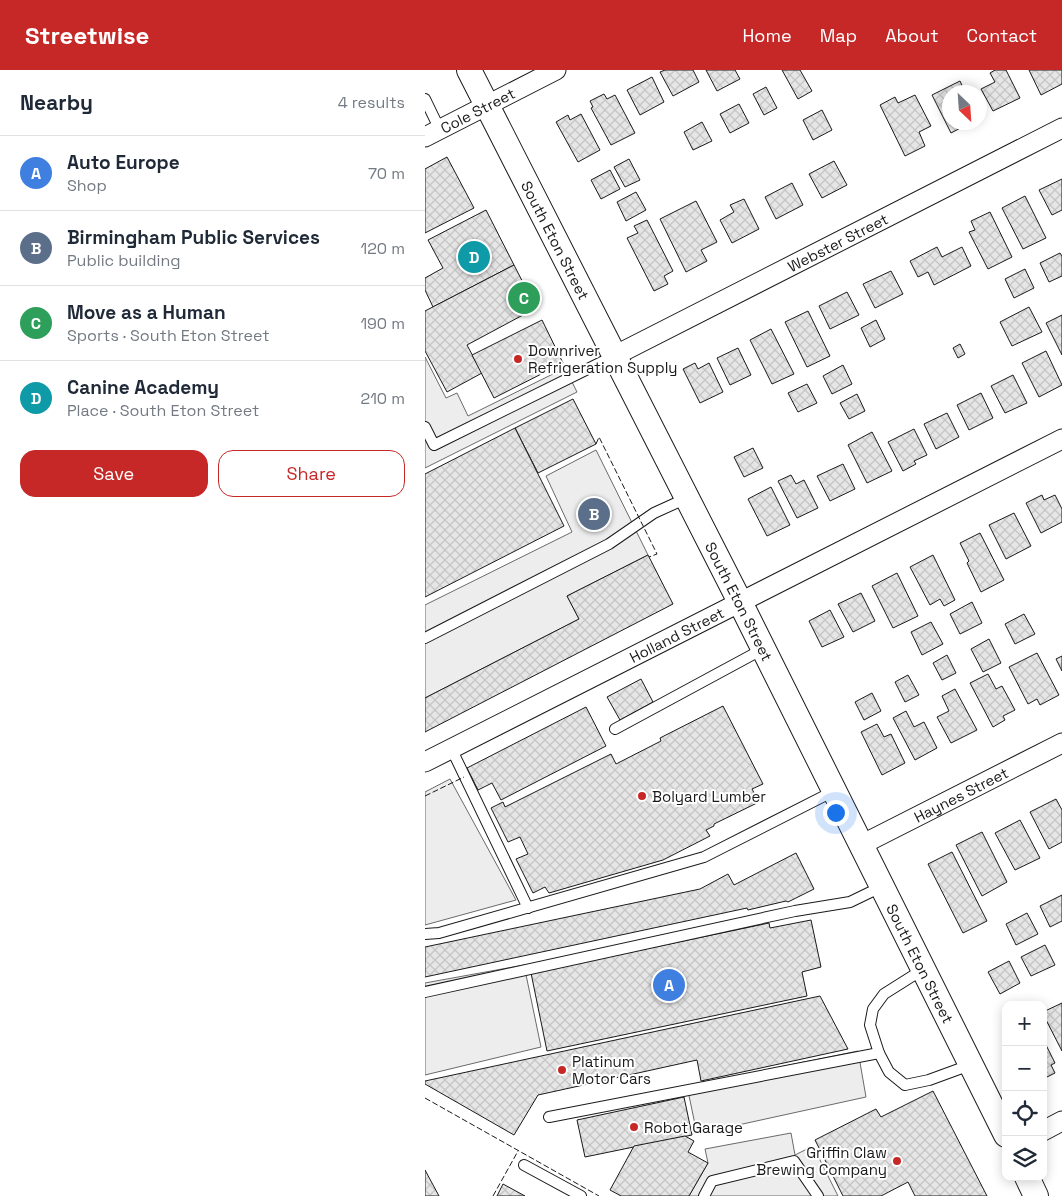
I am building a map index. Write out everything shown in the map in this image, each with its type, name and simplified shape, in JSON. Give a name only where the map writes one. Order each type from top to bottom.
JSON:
[{"type":"street","name":"South Eton Street","points":[[469,70],[740,602],[1002,1127]]},
{"type":"street","name":"Cole Street","points":[[433,134],[556,70]]},
{"type":"street","name":"Webster Street","points":[[614,356],[1062,128]]},
{"type":"street","name":"Holland Street","points":[[425,762],[1062,439]]},
{"type":"street","name":"Haynes Street","points":[[861,845],[1062,743]]},
{"type":"street","points":[[1047,1129],[1062,1121]]},
{"type":"street","points":[[1029,1181],[1036,1196]]},
{"type":"lane","points":[[425,99],[433,134]]},
{"type":"lane","points":[[425,427],[434,445],[614,356]]},
{"type":"lane","points":[[425,638],[609,544],[654,512],[687,498]]},
{"type":"lane","points":[[615,730],[763,649]]},
{"type":"lane","points":[[451,748],[528,908]]},
{"type":"lane","points":[[425,934],[439,933],[704,857],[834,791]]},
{"type":"lane","points":[[425,992],[795,911],[850,902],[881,887]]},
{"type":"lane","points":[[922,970],[884,994],[873,1009],[870,1025],[879,1053],[889,1072],[905,1085],[929,1080],[970,1065]]},
{"type":"lane","points":[[549,1118],[879,1053]]},
{"type":"lane","points":[[704,1196],[713,1181],[793,1161],[818,1196]]},
{"type":"lane","points":[[524,1165],[581,1196]]},
{"type":"shaded area","points":[[425,357],[446,398],[457,393],[468,416],[565,368],[577,392],[425,468]]},
{"type":"shaded area","points":[[596,450],[648,555],[567,596],[579,619],[425,698],[425,605],[572,532],[546,476]]},
{"type":"shaded area","points":[[450,779],[516,900],[425,925],[425,792]]},
{"type":"shaded area","points":[[524,965],[541,1047],[425,1075],[425,983]]},
{"type":"shaded area","points":[[858,1051],[866,1097],[697,1134],[687,1086]]},
{"type":"shaded area","points":[[791,1133],[795,1155],[813,1146],[838,1196],[689,1196],[708,1163],[705,1149]]},
{"type":"building","points":[[665,70],[693,70],[699,82],[673,96],[660,72]]},
{"type":"building","points":[[706,70],[735,70],[740,79],[717,91]]},
{"type":"building","points":[[782,70],[800,70],[812,91],[798,99]]},
{"type":"building","points":[[995,70],[1006,70],[1020,98],[993,111],[987,100],[987,86],[995,82],[990,73]]},
{"type":"building","points":[[1029,70],[1062,70],[1062,84],[1041,95]]},
{"type":"building","points":[[652,77],[664,102],[640,115],[627,90]]},
{"type":"building","points":[[960,81],[962,85],[952,85]]},
{"type":"building","points":[[766,87],[777,108],[764,115],[753,94]]},
{"type":"building","points":[[942,90],[942,115],[932,95]]},
{"type":"building","points":[[604,94],[607,99],[615,95],[635,133],[611,145],[591,108],[593,107],[590,101]]},
{"type":"building","points":[[915,95],[931,126],[919,132],[925,146],[905,156],[880,105],[895,97],[898,103]]},
{"type":"building","points":[[739,104],[749,123],[730,133],[720,114]]},
{"type":"building","points":[[822,110],[832,130],[813,140],[803,120]]},
{"type":"building","points":[[581,114],[600,150],[578,162],[556,122],[568,115],[570,120]]},
{"type":"building","points":[[702,122],[712,141],[693,150],[684,132]]},
{"type":"building","points":[[447,157],[474,208],[425,233],[425,169]]},
{"type":"building","points":[[629,159],[640,180],[625,187],[614,167]]},
{"type":"building","points":[[834,161],[847,185],[822,198],[809,174]]},
{"type":"building","points":[[610,170],[620,189],[601,199],[591,180]]},
{"type":"building","points":[[1062,179],[1062,210],[1052,215],[1039,190]]},
{"type":"building","points":[[792,183],[803,205],[776,219],[765,197]]},
{"type":"building","points":[[636,192],[646,210],[626,221],[617,202]]},
{"type":"building","points":[[1025,196],[1046,238],[1023,249],[1002,208]]},
{"type":"building","points":[[744,199],[759,229],[732,243],[720,220],[734,212],[730,205]]},
{"type":"building","points":[[696,201],[717,242],[701,250],[707,261],[686,272],[660,219]]},
{"type":"building","points":[[486,210],[514,265],[433,307],[425,290],[425,278],[443,268],[428,240]]},
{"type":"building","points":[[990,212],[1012,257],[988,269],[969,232],[975,230],[971,221]]},
{"type":"building","points":[[647,220],[673,271],[664,276],[668,284],[654,291],[627,238],[638,233],[634,226]]},
{"type":"building","points":[[937,247],[942,257],[962,247],[971,266],[934,285],[928,272],[918,277],[910,261]]},
{"type":"building","points":[[1060,253],[1062,256],[1062,276],[1049,282],[1040,263]]},
{"type":"building","points":[[514,265],[536,308],[467,345],[482,373],[447,392],[425,351],[425,311]]},
{"type":"building","points":[[1025,269],[1034,288],[1014,298],[1005,279]]},
{"type":"building","points":[[891,271],[903,294],[875,308],[863,284]]},
{"type":"building","points":[[847,292],[859,315],[830,329],[819,306]]},
{"type":"building","points":[[1029,307],[1042,332],[1012,346],[1000,322]]},
{"type":"building","points":[[808,311],[830,356],[807,367],[785,322]]},
{"type":"building","points":[[1062,315],[1062,355],[1046,323]]},
{"type":"building","name":"Downriver Refrigeration Supply","points":[[542,320],[563,363],[494,398],[472,355]]},
{"type":"building","points":[[876,320],[885,339],[870,347],[861,328]]},
{"type":"building","points":[[771,329],[794,374],[772,384],[750,340]]},
{"type":"building","points":[[960,344],[965,354],[958,358],[953,348]]},
{"type":"building","points":[[738,348],[751,375],[730,385],[717,358]]},
{"type":"building","points":[[1046,351],[1062,385],[1039,397],[1022,363]]},
{"type":"building","points":[[695,363],[698,369],[709,363],[723,392],[700,403],[683,369]]},
{"type":"building","points":[[843,365],[852,384],[832,394],[823,376]]},
{"type":"building","points":[[1013,375],[1027,403],[1005,413],[991,386]]},
{"type":"building","points":[[807,384],[817,403],[798,412],[788,393]]},
{"type":"building","points":[[981,393],[993,418],[969,430],[957,405]]},
{"type":"building","points":[[857,394],[865,411],[849,419],[840,403]]},
{"type":"building","points":[[573,399],[596,444],[538,473],[515,428]]},
{"type":"building","points":[[947,413],[959,437],[936,449],[924,424]]},
{"type":"building","points":[[515,428],[564,526],[425,597],[425,474]]},
{"type":"building","points":[[914,429],[927,455],[914,461],[916,464],[903,471],[888,442]]},
{"type":"building","points":[[872,432],[892,471],[867,483],[848,445]]},
{"type":"building","points":[[753,448],[763,468],[744,477],[734,457]]},
{"type":"building","points":[[843,464],[855,489],[830,501],[817,476]]},
{"type":"building","points":[[791,475],[796,484],[804,480],[818,508],[797,518],[778,481]]},
{"type":"building","points":[[771,487],[790,525],[767,536],[748,499]]},
{"type":"building","points":[[1042,495],[1044,500],[1055,495],[1062,509],[1062,522],[1041,533],[1026,503]]},
{"type":"building","points":[[1014,513],[1031,546],[1006,559],[989,525]]},
{"type":"building","points":[[980,533],[1004,580],[981,592],[960,543]]},
{"type":"building","points":[[648,555],[673,604],[425,732],[425,698],[579,619],[567,596]]},
{"type":"building","points":[[933,555],[955,600],[944,606],[940,599],[930,605],[910,567]]},
{"type":"building","points":[[897,573],[918,616],[893,628],[872,586]]},
{"type":"building","points":[[861,593],[875,621],[853,632],[838,604]]},
{"type":"building","points":[[972,602],[982,623],[960,634],[950,614]]},
{"type":"building","points":[[830,610],[844,637],[822,647],[809,621]]},
{"type":"building","points":[[1024,614],[1035,634],[1015,644],[1005,624]]},
{"type":"building","points":[[931,622],[943,644],[922,655],[911,632]]},
{"type":"building","points":[[989,639],[1001,663],[983,672],[971,649]]},
{"type":"building","points":[[1037,653],[1059,695],[1040,705],[1037,699],[1028,704],[1009,667]]},
{"type":"building","points":[[947,655],[956,673],[942,680],[933,663]]},
{"type":"building","points":[[1062,656],[1062,671],[1056,659]]},
{"type":"building","points":[[988,674],[996,689],[1002,686],[1015,710],[1003,716],[1005,720],[993,727],[970,683]]},
{"type":"building","points":[[908,675],[919,695],[905,702],[895,682]]},
{"type":"building","points":[[641,679],[653,702],[620,720],[607,697]]},
{"type":"building","points":[[955,689],[977,730],[951,743],[937,717],[949,711],[942,696]]},
{"type":"building","points":[[872,693],[881,711],[864,720],[855,702]]},
{"type":"building","name":"Bolyard Lumber","points":[[723,706],[763,784],[752,789],[759,802],[714,824],[714,826],[706,830],[710,836],[663,860],[549,893],[545,887],[533,893],[516,859],[528,854],[520,837],[508,842],[491,808],[503,802],[505,807],[611,754],[616,764],[661,741],[660,738]]},
{"type":"building","points":[[586,707],[606,746],[501,800],[492,783],[478,790],[467,768]]},
{"type":"building","points":[[906,711],[914,727],[924,722],[937,748],[915,760],[893,718]]},
{"type":"building","points":[[877,724],[884,737],[891,734],[905,763],[882,775],[861,732]]},
{"type":"building","points":[[1056,799],[1062,810],[1062,842],[1049,849],[1030,812]]},
{"type":"building","points":[[1020,820],[1040,858],[1015,870],[995,833]]},
{"type":"building","points":[[982,832],[1007,882],[982,896],[956,845]]},
{"type":"building","points":[[952,852],[987,921],[963,933],[928,864]]},
{"type":"building","points":[[796,853],[814,889],[788,902],[748,910],[747,908],[425,977],[425,947],[700,889],[728,874],[734,885]]},
{"type":"building","points":[[1062,895],[1062,921],[1050,927],[1040,906]]},
{"type":"building","points":[[1027,913],[1038,934],[1016,945],[1006,924]]},
{"type":"building","points":[[811,920],[821,967],[802,972],[807,996],[547,1051],[531,973],[769,923],[770,928]]},
{"type":"building","points":[[1045,945],[1055,965],[1031,976],[1021,957]]},
{"type":"building","points":[[1009,961],[1020,983],[1000,994],[988,972]]},
{"type":"building","name":"Platinum Motor Cars","points":[[820,996],[848,1049],[701,1081],[697,1060],[538,1095],[514,1135],[425,1084],[425,1081]]},
{"type":"building","points":[[1062,1003],[1062,1051],[1047,1022],[1047,1010]]},
{"type":"building","points":[[1047,1047],[1055,1063],[1051,1065],[1055,1073],[1047,1077]]},
{"type":"building","name":"Griffin Claw Brewing Company","points":[[933,1091],[987,1196],[915,1196],[908,1182],[881,1196],[843,1196],[815,1140],[876,1109],[881,1117]]},
{"type":"building","name":"Robot Garage","points":[[684,1097],[692,1135],[585,1157],[577,1120]]},
{"type":"building","points":[[685,1136],[694,1141],[688,1152],[708,1163],[689,1196],[621,1196],[610,1190],[634,1146]]},
{"type":"building","points":[[425,1170],[439,1196],[425,1196]]},
{"type":"building","points":[[503,1184],[525,1196],[497,1196]]},
{"type":"fence","points":[[596,444],[599,437],[657,554],[649,557]]},
{"type":"fence","points":[[425,796],[464,777]]},
{"type":"fence","points":[[425,1098],[599,1196]]},
{"type":"fence","points":[[493,1196],[518,1151]]},
{"type":"place","name":"Canine Academy","points":[[474,257]]},
{"type":"place","name":"Move as a Human","points":[[524,298]]},
{"type":"place","name":"Downriver Refrigeration Supply","points":[[518,359]]},
{"type":"place","name":"Birmingham Public Services","points":[[594,514]]},
{"type":"place","name":"Bolyard Lumber","points":[[642,796]]},
{"type":"place","name":"Auto Europe","points":[[669,985]]},
{"type":"place","name":"Platinum Motor Cars","points":[[562,1070]]},
{"type":"place","name":"Robot Garage","points":[[634,1127]]},
{"type":"place","name":"Griffin Claw Brewing Company","points":[[897,1161]]}]
